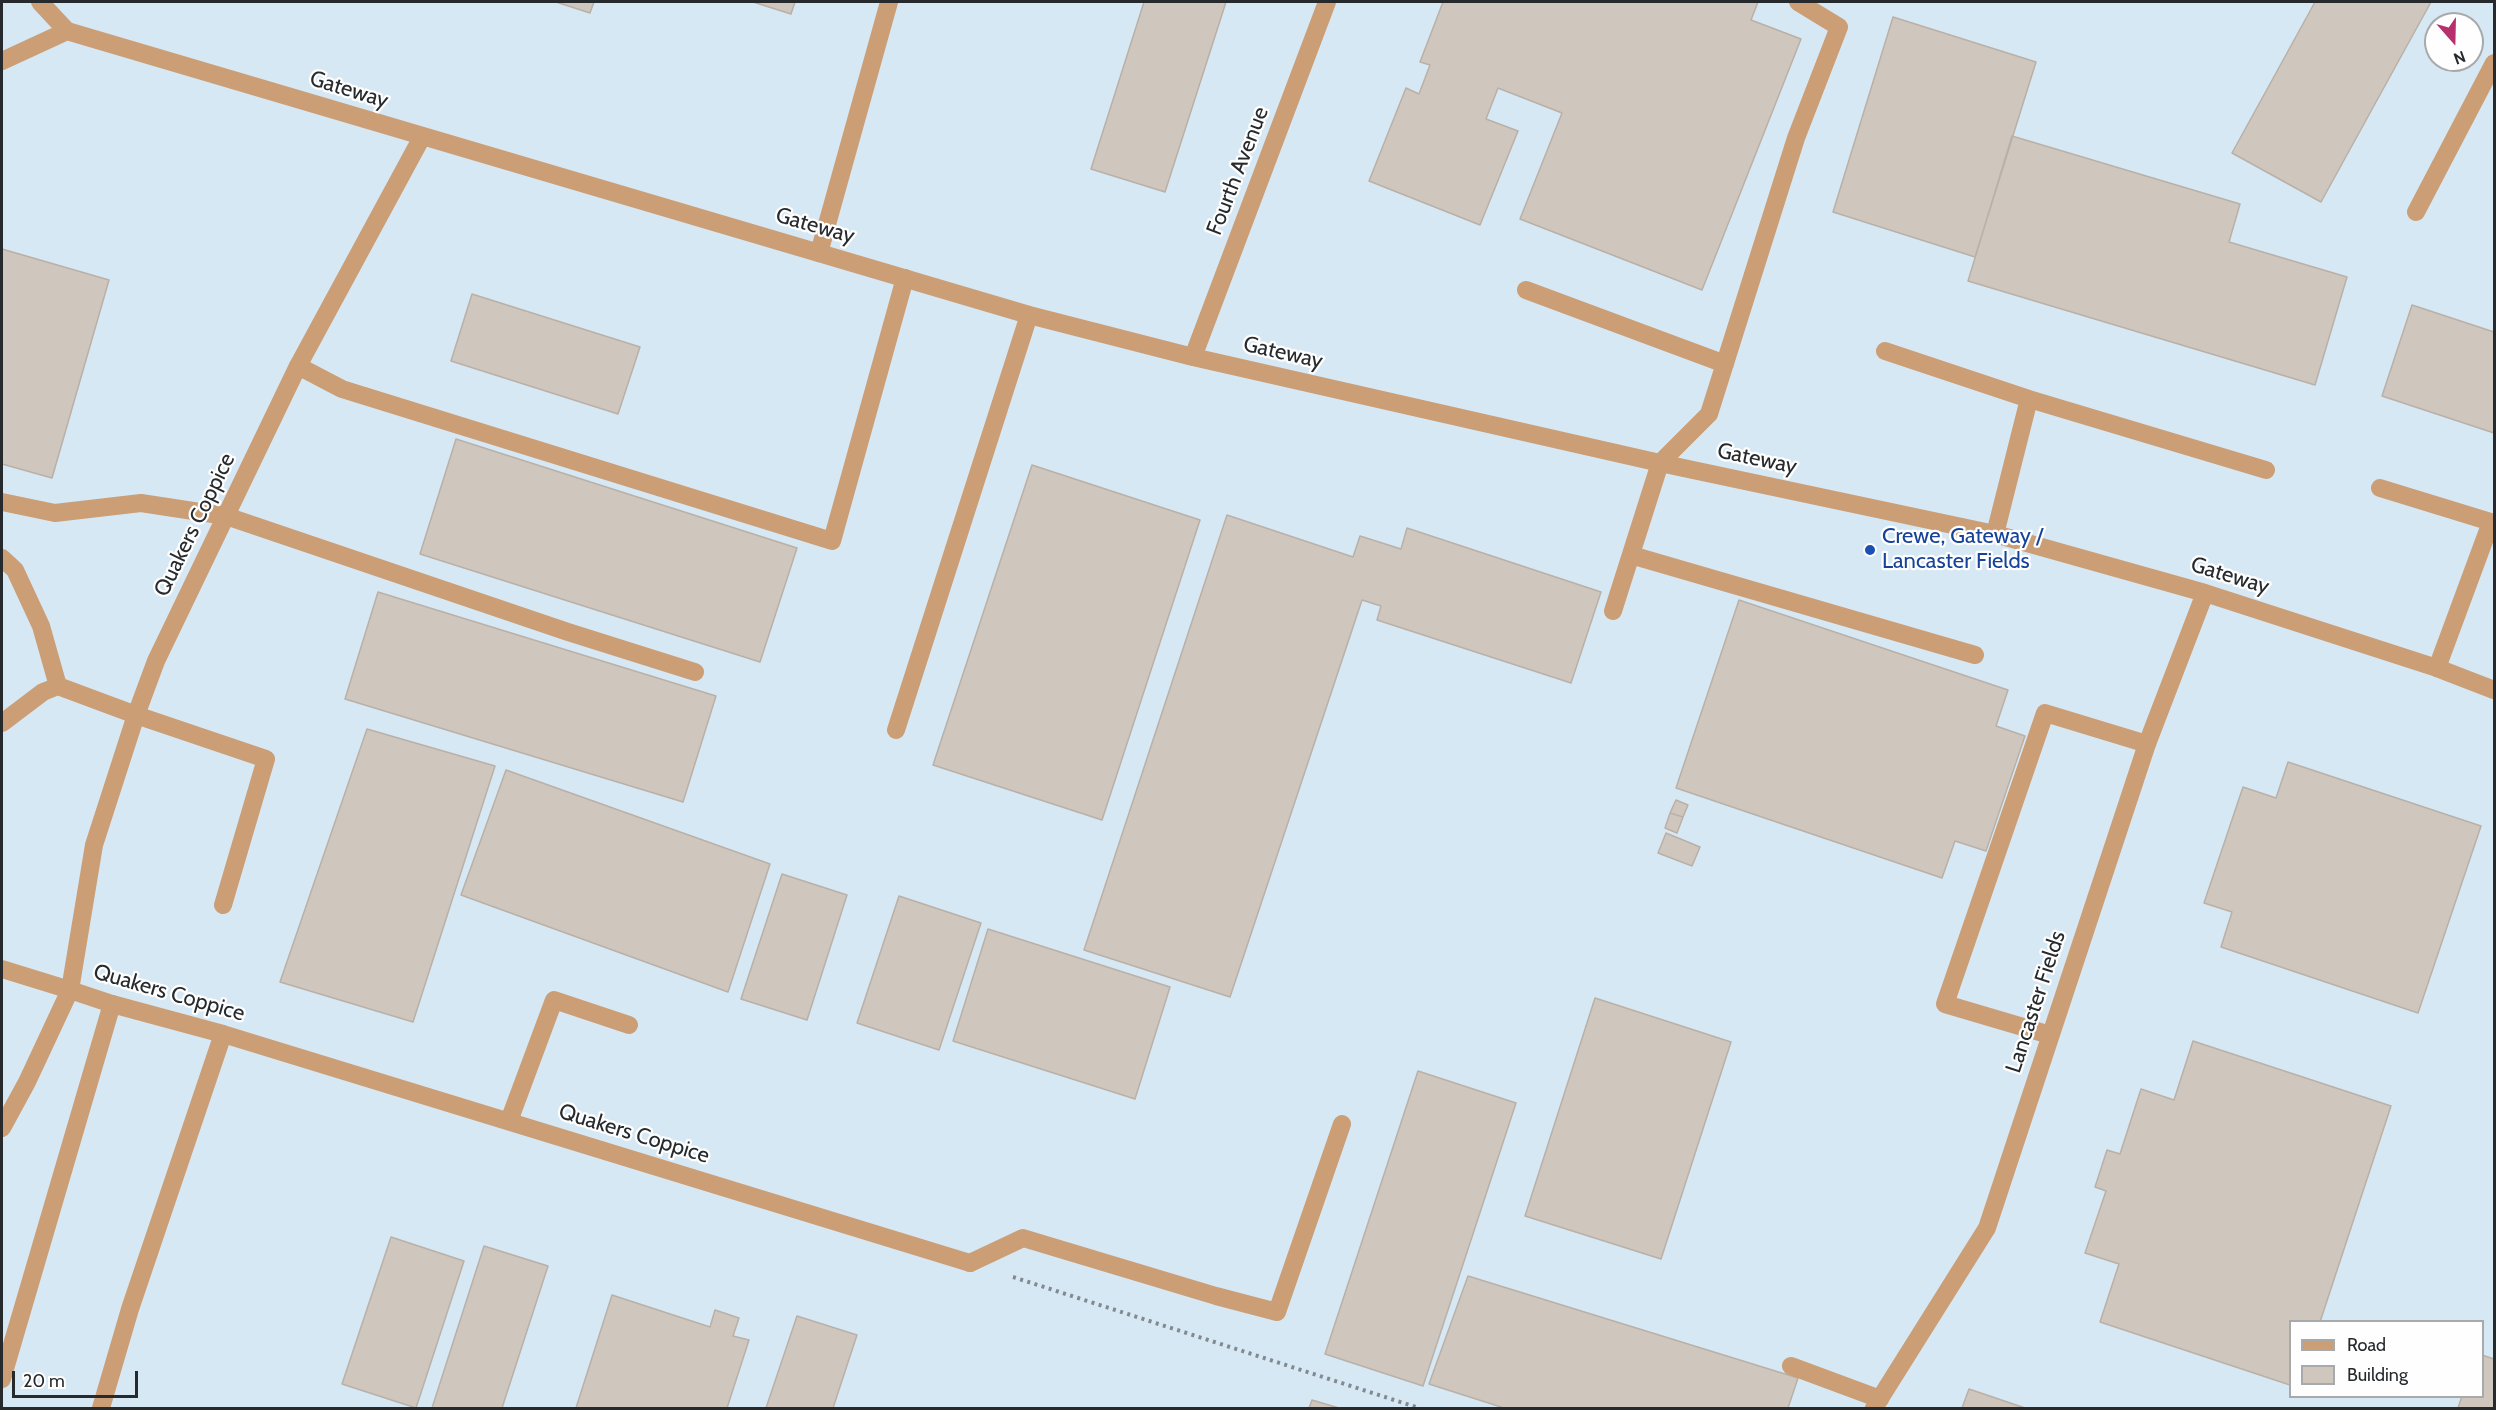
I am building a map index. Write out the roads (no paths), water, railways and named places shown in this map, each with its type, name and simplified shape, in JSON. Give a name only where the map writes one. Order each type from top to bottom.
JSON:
[{"type":"street","name":"Gateway","points":[[40,2],[68,31],[1029,315],[1193,357],[1660,463],[1995,534],[2205,592],[2437,668],[2494,690]]},
{"type":"street","points":[[819,252],[890,2]]},
{"type":"street","name":"Fourth Avenue","points":[[1193,357],[1327,2]]},
{"type":"street","points":[[1613,611],[1660,463],[1708,414],[1796,138],[1839,27],[1797,2]]},
{"type":"street","points":[[2,61],[68,31]]},
{"type":"street","points":[[2416,212],[2494,63]]},
{"type":"street","name":"Quakers Coppice","points":[[422,137],[298,366],[156,661],[94,845],[70,990],[112,1004],[223,1034],[970,1263],[1023,1238],[1276,1312],[1342,1124]]},
{"type":"street","points":[[298,366],[342,389],[832,541],[905,278]]},
{"type":"street","points":[[1526,290],[1725,364]]},
{"type":"street","points":[[896,730],[1029,315]]},
{"type":"street","points":[[1885,351],[2029,399],[2266,470]]},
{"type":"street","points":[[1995,534],[2029,399]]},
{"type":"street","points":[[2380,488],[2493,523],[2437,668]]},
{"type":"street","points":[[2,502],[55,513],[141,503],[226,516],[545,625],[695,672]]},
{"type":"street","points":[[1631,555],[1976,655]]},
{"type":"street","points":[[2,558],[15,570],[41,627],[58,686]]},
{"type":"street","name":"Lancaster Fields","points":[[1877,1404],[1987,1227],[2146,744],[2205,592]]},
{"type":"street","points":[[2,723],[43,692],[58,686],[266,759],[223,905]]},
{"type":"street","points":[[2050,1035],[1945,1004],[2045,713],[2146,744]]},
{"type":"street","points":[[2,969],[70,990],[27,1082],[2,1128]]},
{"type":"street","points":[[509,1121],[554,1000],[629,1025]]},
{"type":"street","points":[[2,1379],[112,1004]]},
{"type":"street","points":[[101,1408],[130,1309],[223,1034]]},
{"type":"street","points":[[1791,1366],[1877,1404]]},
{"type":"place","name":"Crewe, Gateway / Lancaster Fields","points":[[1870,550]]}]
